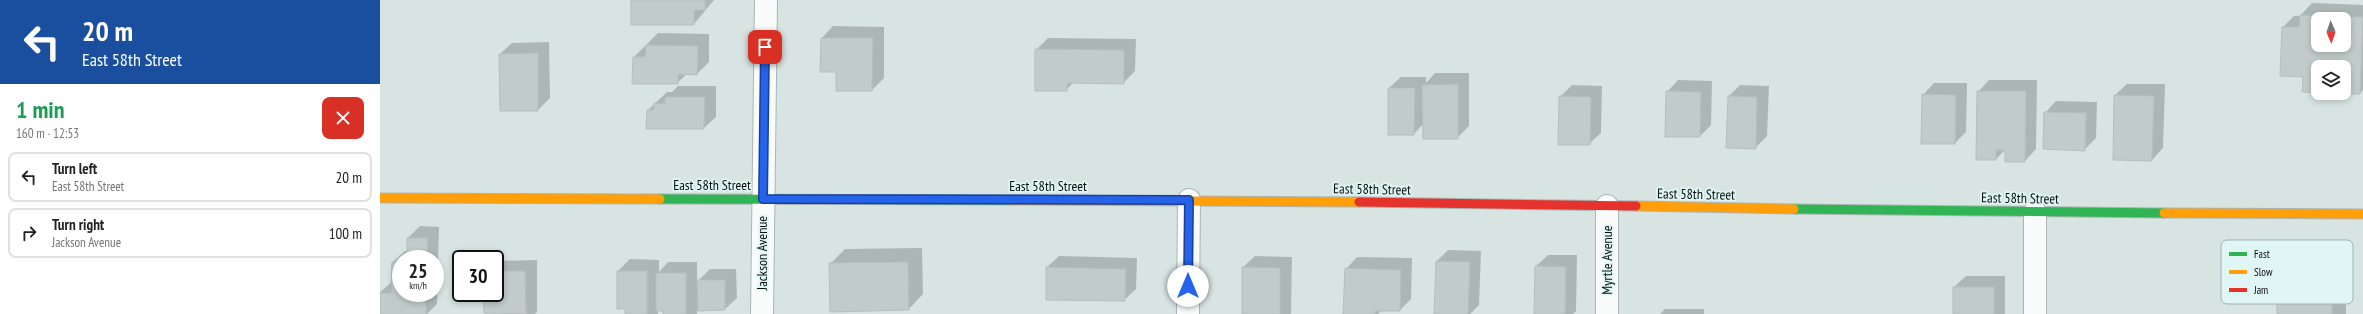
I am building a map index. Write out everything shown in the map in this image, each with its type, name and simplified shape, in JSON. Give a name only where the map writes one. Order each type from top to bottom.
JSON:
[{"type":"street","name":"Jackson Avenue","points":[[762,314],[766,0]]},
{"type":"street","name":"East 58th Street","points":[[380,198],[1189,200],[2035,212],[2363,214]]},
{"type":"street","points":[[1188,314],[1189,200]]},
{"type":"street","name":"Myrtle Avenue","points":[[1607,206],[1607,314]]},
{"type":"street","points":[[2035,212],[2035,314]]},
{"type":"building","points":[[631,0],[705,0],[705,10],[694,10],[694,25],[631,25]]},
{"type":"building","points":[[2300,15],[2311,15],[2311,52],[2351,52],[2351,17],[2363,17],[2360,94],[2351,94],[2351,60],[2311,60],[2311,93],[2302,92],[2303,77],[2280,76],[2282,27],[2299,27]]},
{"type":"building","points":[[821,38],[873,38],[872,91],[836,91],[836,72],[820,72]]},
{"type":"building","points":[[646,45],[698,46],[697,75],[678,74],[678,84],[632,84],[633,57],[645,57]]},
{"type":"building","points":[[1035,49],[1124,50],[1124,84],[1067,83],[1067,91],[1035,91]]},
{"type":"building","points":[[538,53],[538,111],[500,111],[499,54]]},
{"type":"building","points":[[1458,84],[1458,139],[1423,139],[1422,85]]},
{"type":"building","points":[[1388,88],[1415,88],[1414,135],[1388,135]]},
{"type":"building","points":[[1666,91],[1701,92],[1700,137],[1665,137]]},
{"type":"building","points":[[1977,91],[2026,91],[2025,162],[2005,162],[2005,150],[1996,150],[1996,160],[1976,160]]},
{"type":"building","points":[[1922,94],[1956,95],[1955,144],[1921,144]]},
{"type":"building","points":[[2114,95],[2154,96],[2152,161],[2113,160]]},
{"type":"building","points":[[1559,96],[1591,97],[1590,145],[1558,145]]},
{"type":"building","points":[[1728,96],[1757,97],[1756,149],[1726,148]]},
{"type":"building","points":[[665,97],[705,97],[704,129],[646,129],[647,110],[654,110],[654,103],[665,104]]},
{"type":"building","points":[[2044,112],[2086,113],[2085,151],[2043,149]]},
{"type":"building","points":[[407,238],[428,238],[427,250],[407,250]]},
{"type":"building","points":[[1436,261],[1470,262],[1468,314],[1434,314]]},
{"type":"building","points":[[392,262],[392,302],[426,302],[426,314],[380,314],[380,293],[391,293]]},
{"type":"building","points":[[908,262],[909,310],[830,312],[829,263]]},
{"type":"building","points":[[1535,266],[1566,267],[1565,314],[1534,314]]},
{"type":"building","points":[[1046,267],[1126,269],[1125,301],[1046,300]]},
{"type":"building","points":[[1242,267],[1280,268],[1280,314],[1242,314]]},
{"type":"building","points":[[1345,268],[1401,270],[1400,311],[1375,311],[1375,314],[1343,314]]},
{"type":"building","points":[[504,271],[525,271],[526,314],[484,313],[483,302],[504,302]]},
{"type":"building","points":[[617,271],[647,271],[647,314],[625,314],[625,309],[617,309]]},
{"type":"building","points":[[656,273],[686,273],[686,314],[663,314],[663,311],[656,311]]},
{"type":"building","points":[[697,280],[725,280],[725,310],[698,311]]},
{"type":"building","points":[[1953,287],[1994,287],[1994,314],[1953,314]]},
{"type":"building","points":[[2277,304],[2332,304],[2332,314],[2277,314]]},
{"type":"traffic: fast","points":[[660,199],[1010,200]]},
{"type":"traffic: fast","points":[[1794,209],[2164,213]]},
{"type":"traffic: slow","points":[[380,198],[660,199]]},
{"type":"traffic: slow","points":[[1010,200],[1359,202]]},
{"type":"traffic: slow","points":[[1636,206],[1794,209]]},
{"type":"traffic: slow","points":[[2164,213],[2363,214]]},
{"type":"traffic: jam","points":[[1359,202],[1636,206]]},
{"type":"route","points":[[765,47],[763,199],[1189,200],[1188,286]]}]
